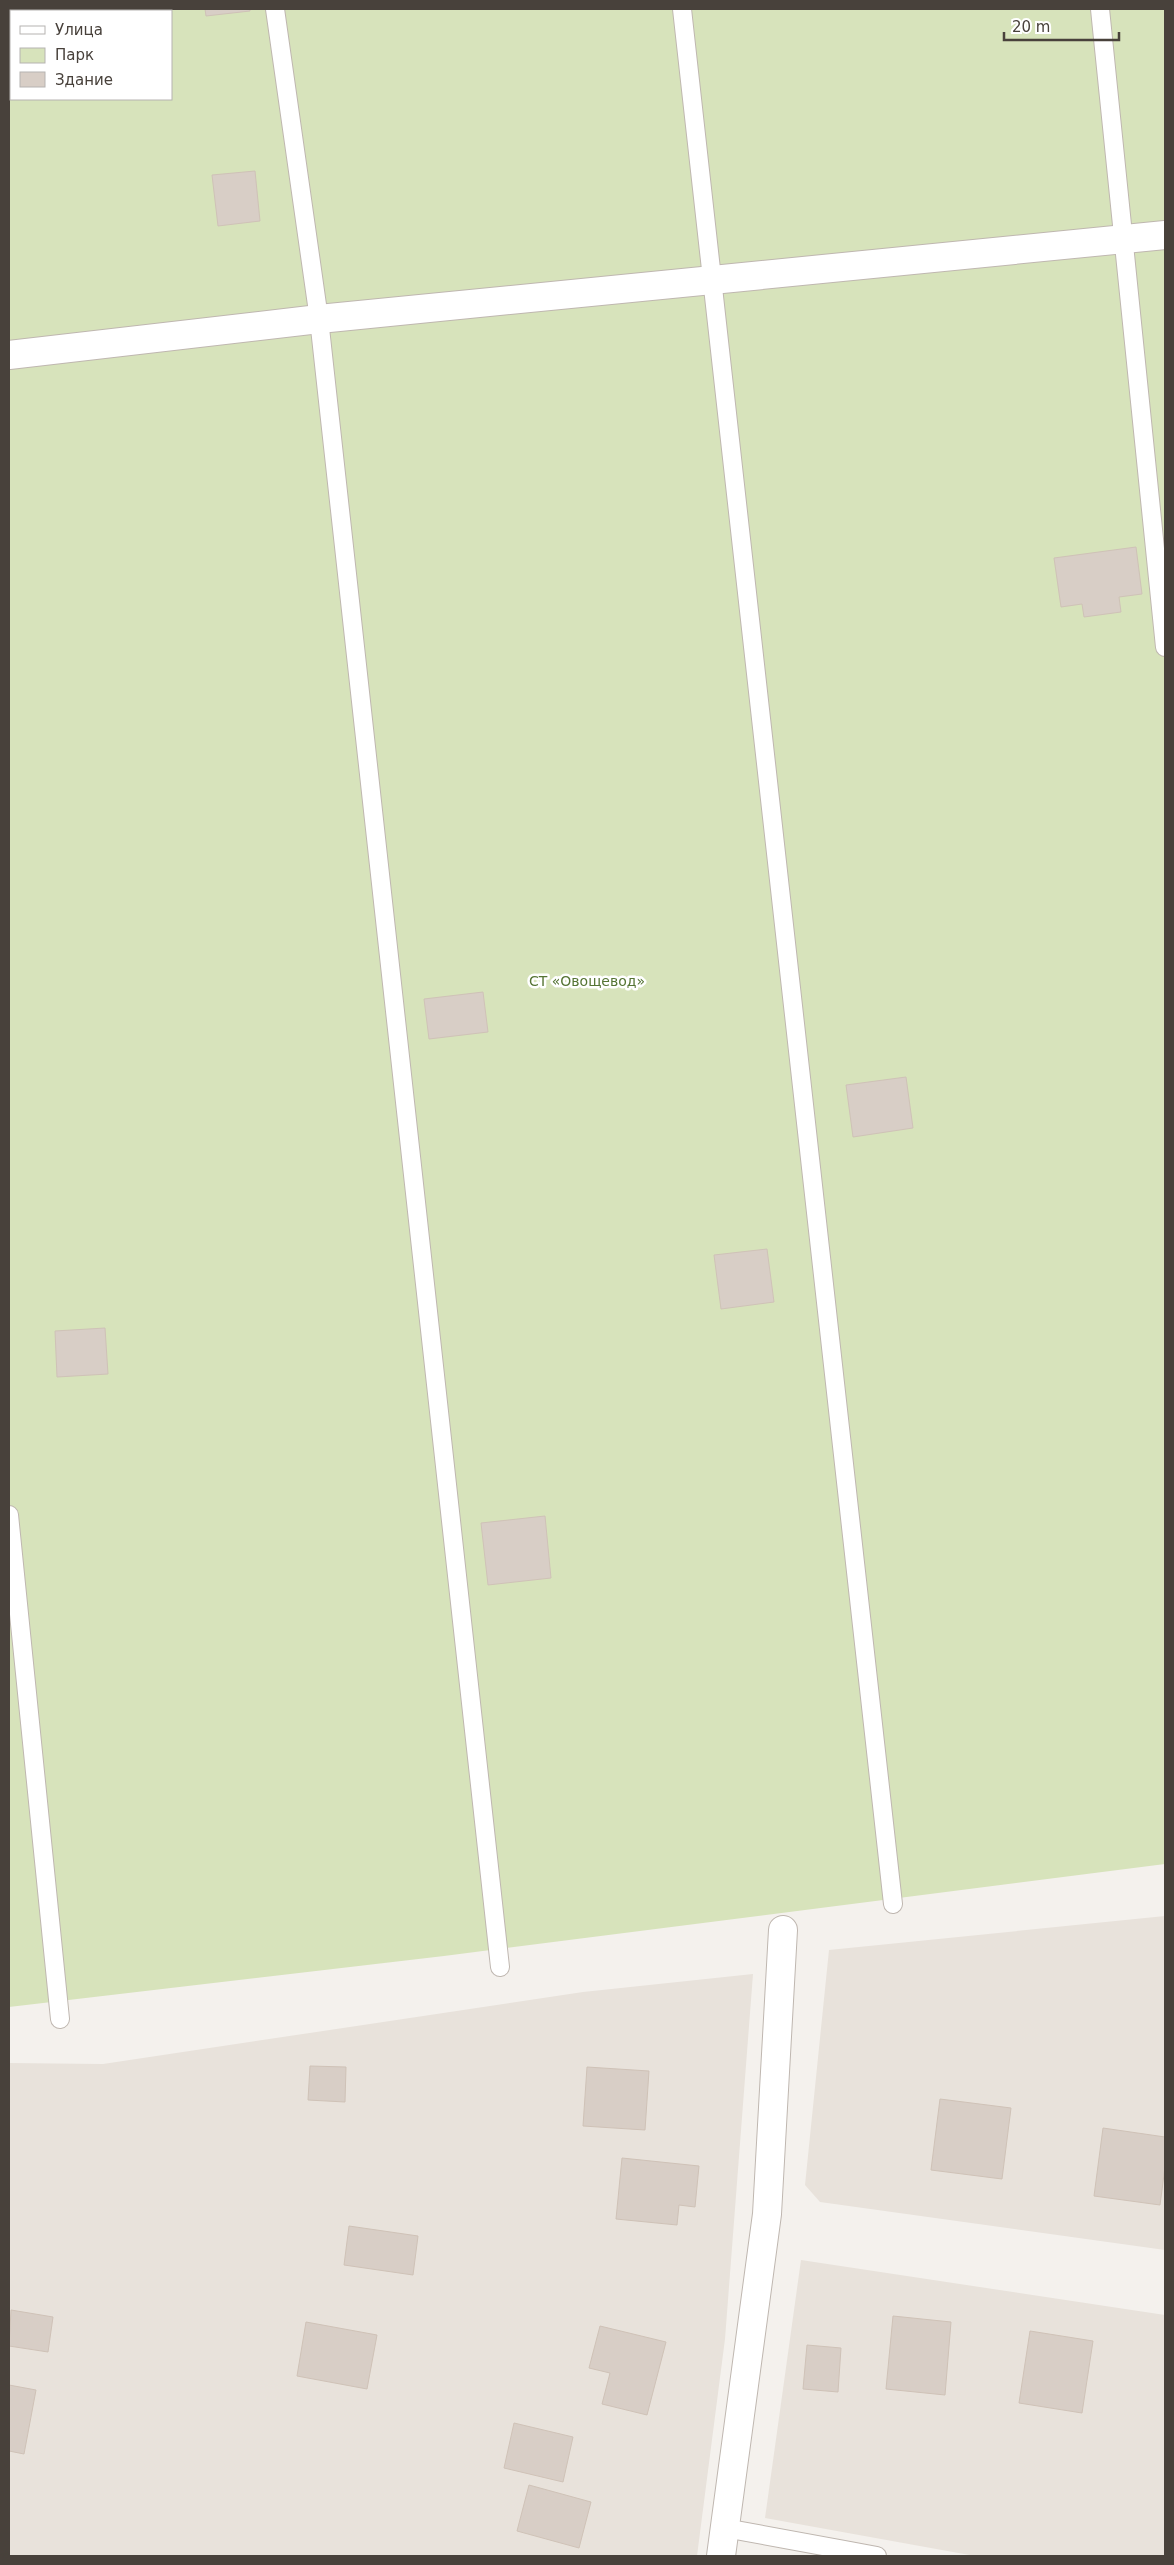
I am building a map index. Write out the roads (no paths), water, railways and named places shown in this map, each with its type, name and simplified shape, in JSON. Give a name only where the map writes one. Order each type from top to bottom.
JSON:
[{"type":"street","points":[[9,355],[319,318],[1165,234]]},
{"type":"street","points":[[721,2556],[766,2214],[783,1930]]},
{"type":"lane","points":[[275,9],[319,318],[500,1967]]},
{"type":"lane","points":[[682,9],[893,1904]]},
{"type":"lane","points":[[1100,9],[1165,648]]},
{"type":"lane","points":[[9,1515],[60,2019]]},
{"type":"lane","points":[[725,2528],[877,2556]]},
{"type":"park label","name":"СТ «Овощевод»","points":[[587,981]]}]
